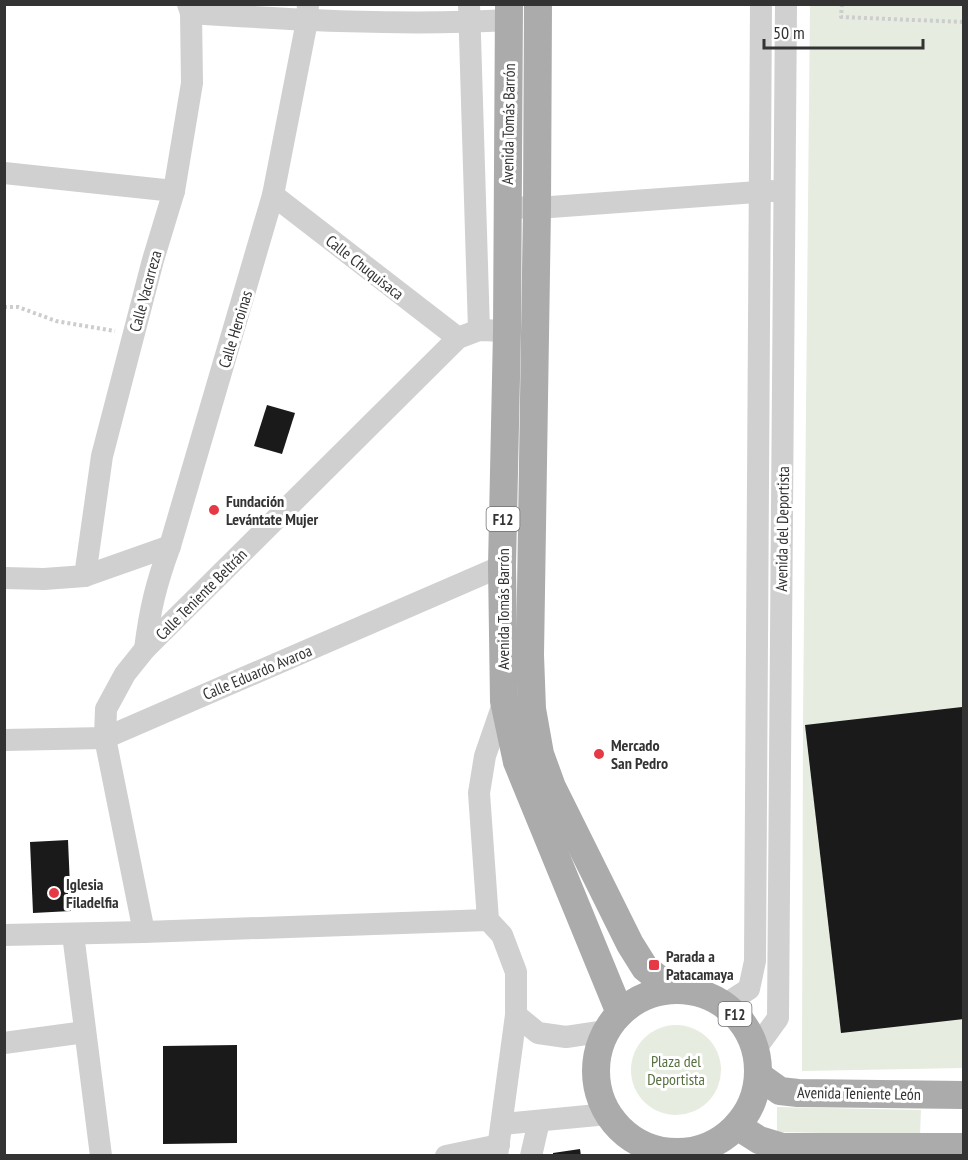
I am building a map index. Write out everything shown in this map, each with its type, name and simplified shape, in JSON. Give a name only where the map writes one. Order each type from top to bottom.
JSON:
[{"type":"main road","name":"Avenida Tomás Barrón","points":[[538,4],[530,655],[532,710],[540,754],[552,787],[630,944],[645,968],[673,990]]},
{"type":"main road","name":"Avenida Tomás Barrón","points":[[509,12],[507,207],[493,330],[502,566],[504,701],[518,762],[613,1022]]},
{"type":"main road","name":"F12","points":[[613,1022],[644,997],[673,990],[704,994],[724,1005],[741,1021],[757,1047],[759,1076],[752,1103],[736,1127],[698,1153],[672,1152],[648,1147],[619,1136]]},
{"type":"main road","points":[[613,1022],[598,1052],[595,1073],[599,1094],[619,1136]]},
{"type":"main road","name":"Avenida Teniente León","points":[[759,1076],[780,1091],[798,1093],[963,1095]]},
{"type":"main road","points":[[736,1127],[759,1140],[782,1147],[963,1147]]},
{"type":"main road","points":[[736,1127],[758,1155]]},
{"type":"street","name":"Avenida del Deportista","points":[[724,1005],[748,989],[755,962],[761,4]]},
{"type":"street","name":"Avenida del Deportista","points":[[757,1047],[778,1018],[786,4]]},
{"type":"street","points":[[190,9],[308,13],[509,12]]},
{"type":"street","name":"Calle Vacarreza","points":[[85,576],[102,456],[153,260],[174,191],[192,83],[190,9]]},
{"type":"street","name":"Calle Heroinas","points":[[145,650],[156,583],[170,546],[273,195],[308,13]]},
{"type":"street","points":[[469,13],[493,330]]},
{"type":"street","points":[[4,173],[174,191]]},
{"type":"street","points":[[507,207],[537,208],[759,194],[785,189]]},
{"type":"street","name":"Calle Chuquisaca","points":[[273,195],[458,338]]},
{"type":"street","name":"Calle Teniente Beltrán","points":[[144,932],[105,738],[106,709],[125,674],[145,650],[458,338],[493,330]]},
{"type":"street","points":[[4,578],[44,579],[85,576],[170,546]]},
{"type":"street","name":"Calle Eduardo Avaroa","points":[[4,740],[105,738],[502,566]]},
{"type":"street","points":[[500,1142],[516,1016],[516,972],[502,935],[488,920],[479,793],[484,756],[504,701]]},
{"type":"street","points":[[4,935],[488,920]]},
{"type":"street","points":[[73,934],[101,1155]]},
{"type":"street","points":[[516,1016],[538,1033],[567,1037],[613,1022]]},
{"type":"street","points":[[4,1042],[85,1032]]},
{"type":"street","points":[[531,1155],[539,1121]]},
{"type":"street","points":[[446,1155],[500,1142],[539,1121],[619,1136]]},
{"type":"path","points":[[842,4],[841,17],[963,22]]},
{"type":"path","points":[[4,307],[18,307],[56,321],[133,335]]},
{"type":"green space","points":[[810,5],[963,5],[963,1068],[802,1071]]},
{"type":"green space","name":"Plaza del Deportista","points":[[667,1025],[685,1025],[701,1032],[714,1045],[721,1061],[721,1079],[714,1095],[701,1108],[685,1115],[667,1115],[651,1108],[638,1095],[631,1079],[631,1061],[638,1045],[651,1032]]},
{"type":"green space","points":[[777,1107],[921,1110],[920,1135],[777,1132]]},
{"type":"building","points":[[267,405],[295,413],[282,454],[254,446]]},
{"type":"building","points":[[962,707],[964,725],[964,1019],[841,1033],[805,725]]},
{"type":"building","points":[[68,840],[71,911],[33,913],[30,842]]},
{"type":"building","points":[[237,1045],[237,1143],[163,1144],[163,1046]]},
{"type":"building","points":[[580,1149],[581,1156],[553,1156],[553,1153]]},
{"type":"place","name":"Fundación Levántate Mujer","points":[[214,510]]},
{"type":"place","name":"Mercado San Pedro","points":[[599,754]]},
{"type":"place","name":"Iglesia Filadelfia","points":[[54,893]]},
{"type":"place","name":"Parada a Patacamaya","points":[[654,965]]}]
